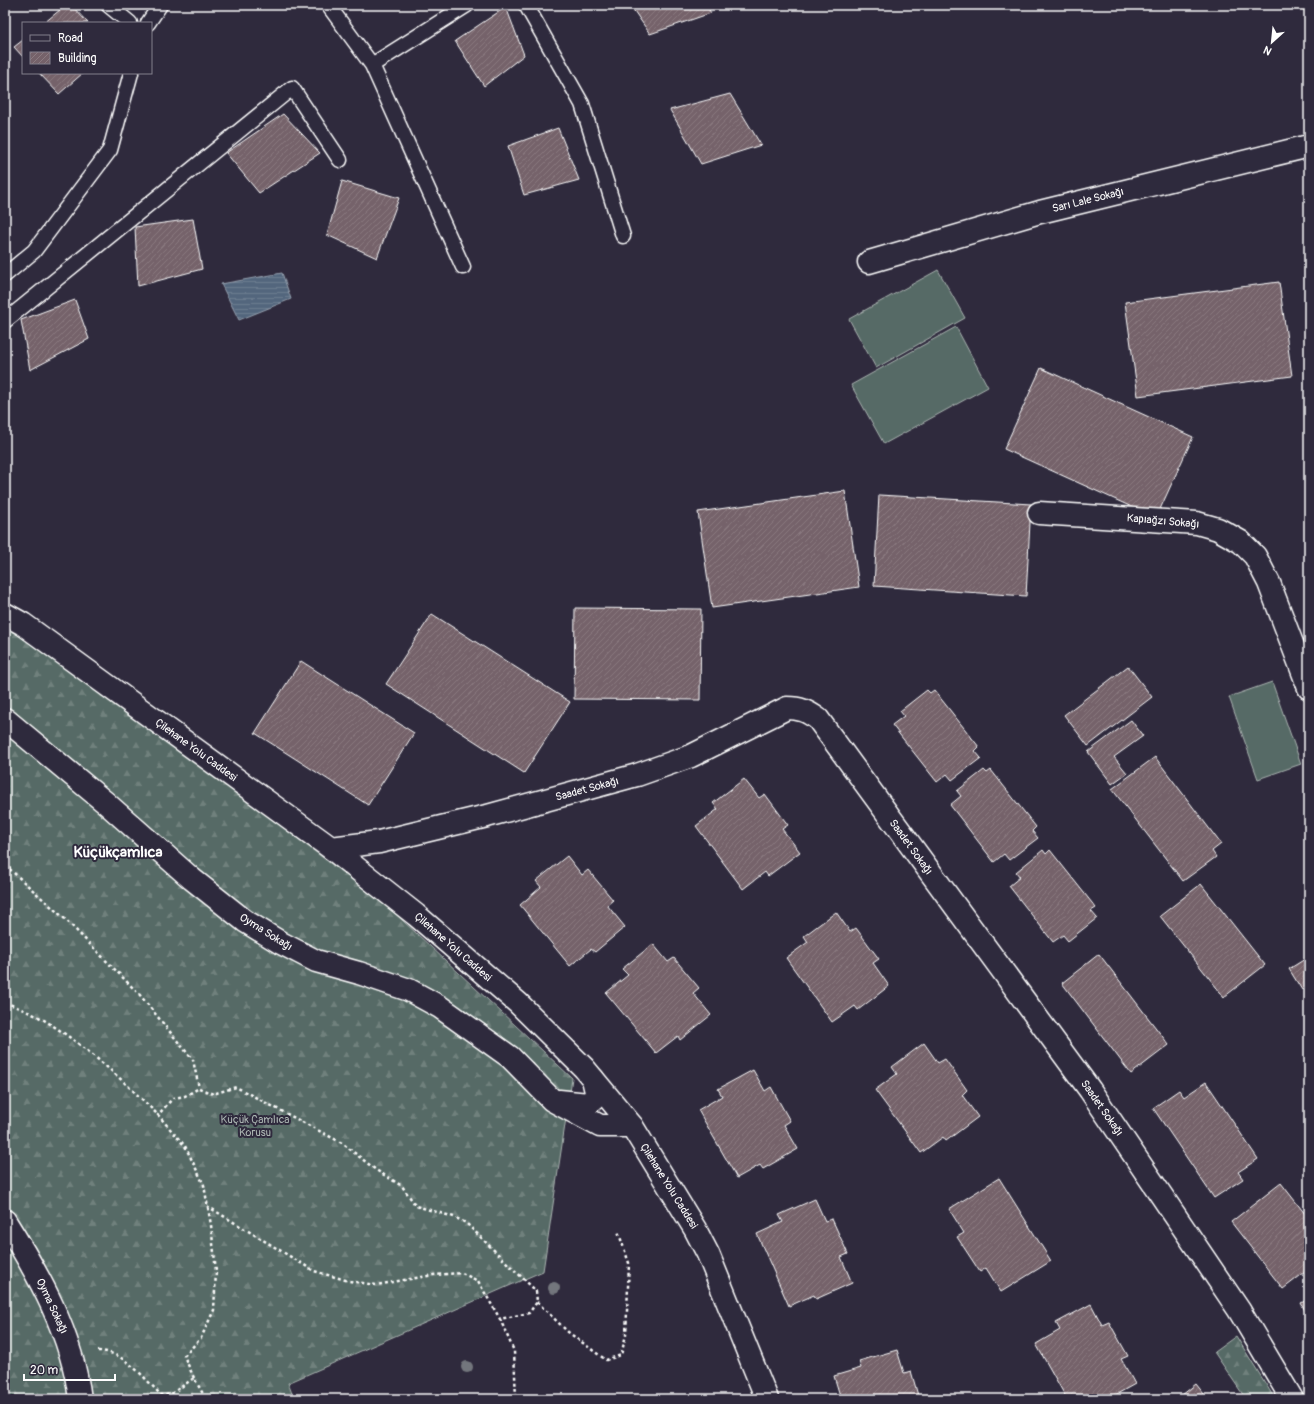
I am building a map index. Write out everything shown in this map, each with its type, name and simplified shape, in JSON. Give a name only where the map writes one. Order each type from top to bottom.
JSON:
[{"type":"street","name":"Sarı Lale Sokağı","points":[[869,262],[1040,212],[1309,146]]},
{"type":"street","name":"Kapıağzı Sokağı","points":[[1039,513],[1197,522],[1218,529],[1241,542],[1255,556],[1269,583],[1309,688]]},
{"type":"street","name":"Çilehane Yolu Caddesi","points":[[5,614],[22,624],[331,848],[416,915],[518,1003],[554,1037],[593,1079],[632,1126],[681,1204],[708,1254],[767,1399]]},
{"type":"street","name":"Saadet Sokağı","points":[[331,848],[379,842],[472,820],[637,775],[691,756],[787,708],[798,708],[809,712],[818,719],[1090,1090],[1239,1310],[1292,1399]]},
{"type":"street","name":"Oyma Sokağı","points":[[5,719],[245,921],[281,943],[316,961],[359,973],[409,990],[440,1007],[510,1057],[552,1100],[600,1126],[632,1126]]},
{"type":"street","points":[[552,1100],[588,1104],[597,1096],[593,1079]]},
{"type":"street","name":"Oyma Sokağı","points":[[5,1221],[26,1255],[47,1294],[68,1343],[73,1359],[80,1399]]},
{"type":"lane","points":[[108,5],[129,22]]},
{"type":"lane","points":[[149,22],[160,5]]},
{"type":"lane","points":[[328,5],[372,64],[462,267]]},
{"type":"lane","points":[[372,64],[467,5]]},
{"type":"lane","points":[[526,5],[582,104],[623,236]]},
{"type":"lane","points":[[5,275],[34,251],[110,150],[131,74]]},
{"type":"lane","points":[[5,321],[292,88],[340,160]]},
{"type":"path","points":[[5,866],[66,919],[138,994],[193,1060],[199,1088]]},
{"type":"path","points":[[5,1002],[43,1020],[94,1055],[158,1114],[185,1146],[204,1185],[216,1271],[214,1310],[201,1338],[184,1356],[206,1399]]},
{"type":"path","points":[[199,1088],[213,1094],[236,1087],[342,1143],[376,1170],[402,1186],[416,1206],[454,1217],[466,1223],[536,1291],[537,1302],[568,1332],[606,1360],[621,1355],[626,1335],[629,1263],[618,1231]]},
{"type":"path","points":[[158,1114],[173,1098],[185,1096],[199,1088]]},
{"type":"path","points":[[207,1206],[314,1271],[342,1279],[376,1285],[433,1275],[462,1272],[478,1282],[500,1319],[514,1351],[516,1399]]},
{"type":"path","points":[[500,1319],[529,1313],[537,1302]]},
{"type":"path","points":[[73,1359],[98,1351],[112,1352],[139,1372],[162,1396],[171,1394],[194,1378]]},
{"type":"green space","points":[[938,270],[965,318],[876,368],[849,319]]},
{"type":"green space","points":[[956,327],[988,387],[884,444],[851,385]]},
{"type":"green space","name":"Küçük Çamlıca Korusu","points":[[5,627],[25,637],[186,754],[388,907],[572,1078],[543,1271],[288,1383],[294,1399],[5,1399]]},
{"type":"green space","points":[[1272,682],[1301,764],[1258,779],[1229,697]]},
{"type":"green space","points":[[1236,1336],[1275,1399],[1246,1399],[1214,1352]]},
{"type":"water","points":[[282,273],[291,299],[239,320],[221,284]]},
{"type":"building","points":[[66,5],[71,5],[87,22],[45,22]]},
{"type":"building","points":[[630,5],[706,5],[711,13],[650,34]]},
{"type":"building","points":[[506,7],[524,55],[484,86],[455,41]]},
{"type":"building","points":[[22,41],[22,56],[14,47]]},
{"type":"building","points":[[40,74],[82,74],[59,94]]},
{"type":"building","points":[[730,94],[761,145],[701,164],[670,110]]},
{"type":"building","points":[[283,114],[320,153],[259,193],[226,153]]},
{"type":"building","points":[[558,128],[579,180],[524,195],[508,146]]},
{"type":"building","points":[[342,181],[399,198],[377,258],[327,235]]},
{"type":"building","points":[[193,219],[202,269],[138,286],[135,227]]},
{"type":"building","points":[[1279,282],[1292,376],[1138,396],[1125,302]]},
{"type":"building","points":[[75,300],[89,339],[30,370],[21,320]]},
{"type":"building","points":[[1041,368],[1193,437],[1156,518],[1004,449]]},
{"type":"building","points":[[845,491],[859,587],[712,608],[698,512]]},
{"type":"building","points":[[879,495],[1031,504],[1026,596],[874,586]]},
{"type":"building","points":[[575,608],[701,609],[700,700],[574,699]]},
{"type":"building","points":[[432,614],[570,702],[524,773],[386,684]]},
{"type":"building","points":[[301,661],[414,733],[368,805],[255,733]]},
{"type":"building","points":[[1128,666],[1152,697],[1088,746],[1064,715]]},
{"type":"building","points":[[927,690],[930,693],[934,690],[979,747],[975,751],[981,758],[952,780],[947,774],[937,782],[892,725],[904,716],[900,711]]},
{"type":"building","points":[[1131,720],[1143,736],[1114,757],[1127,773],[1112,784],[1088,752]]},
{"type":"building","points":[[1155,757],[1221,844],[1212,851],[1216,857],[1183,881],[1112,789]]},
{"type":"building","points":[[984,770],[987,773],[991,770],[1036,827],[1032,831],[1038,838],[1009,860],[1004,854],[994,862],[950,805],[961,796],[957,791]]},
{"type":"building","points":[[744,779],[759,798],[765,794],[788,825],[782,829],[800,852],[768,876],[765,872],[743,889],[696,826],[718,809],[713,803]]},
{"type":"building","points":[[1043,850],[1046,854],[1050,850],[1096,908],[1091,911],[1097,918],[1068,941],[1063,935],[1053,942],[1009,886],[1020,877],[1016,872]]},
{"type":"building","points":[[567,856],[582,875],[588,870],[613,900],[607,905],[625,927],[595,952],[591,949],[570,966],[520,905],[541,887],[536,881]]},
{"type":"building","points":[[1201,884],[1265,965],[1224,997],[1160,916]]},
{"type":"building","points":[[836,912],[850,932],[856,928],[879,959],[873,963],[889,986],[858,1010],[855,1006],[832,1022],[786,958],[808,942],[804,936]]},
{"type":"building","points":[[653,944],[668,962],[674,958],[699,988],[693,993],[711,1015],[680,1040],[678,1036],[656,1053],[606,993],[628,975],[622,969]]},
{"type":"building","points":[[1099,954],[1169,1045],[1131,1074],[1062,983]]},
{"type":"building","points":[[1305,959],[1309,966],[1309,986],[1302,990],[1289,969]]},
{"type":"building","points":[[924,1043],[938,1063],[945,1059],[967,1090],[962,1095],[978,1117],[946,1141],[943,1137],[921,1153],[875,1090],[897,1074],[892,1067]]},
{"type":"building","points":[[753,1070],[765,1091],[771,1087],[790,1121],[784,1125],[798,1149],[763,1169],[760,1165],[737,1178],[698,1110],[722,1096],[718,1089]]},
{"type":"building","points":[[1206,1082],[1258,1159],[1238,1172],[1243,1179],[1214,1198],[1153,1108],[1179,1090],[1184,1097]]},
{"type":"building","points":[[999,1178],[1051,1261],[1001,1292],[986,1268],[980,1272],[957,1237],[964,1233],[949,1209]]},
{"type":"building","points":[[1281,1183],[1309,1219],[1309,1269],[1283,1289],[1231,1222]]},
{"type":"building","points":[[815,1199],[825,1221],[832,1219],[848,1254],[841,1257],[852,1283],[816,1299],[814,1295],[789,1306],[757,1234],[783,1222],[779,1215]]},
{"type":"building","points":[[1309,1299],[1309,1318],[1301,1303]]},
{"type":"building","points":[[1091,1304],[1102,1325],[1109,1322],[1128,1356],[1121,1359],[1135,1384],[1108,1399],[1067,1399],[1036,1344],[1060,1330],[1056,1323]]},
{"type":"building","points":[[897,1350],[904,1373],[911,1371],[919,1399],[841,1399],[834,1376],[861,1368],[859,1361]]},
{"type":"building","points":[[1196,1384],[1208,1399],[1177,1399]]},
{"type":"district","name":"Küçükçamlıca","points":[[118,852]]}]
